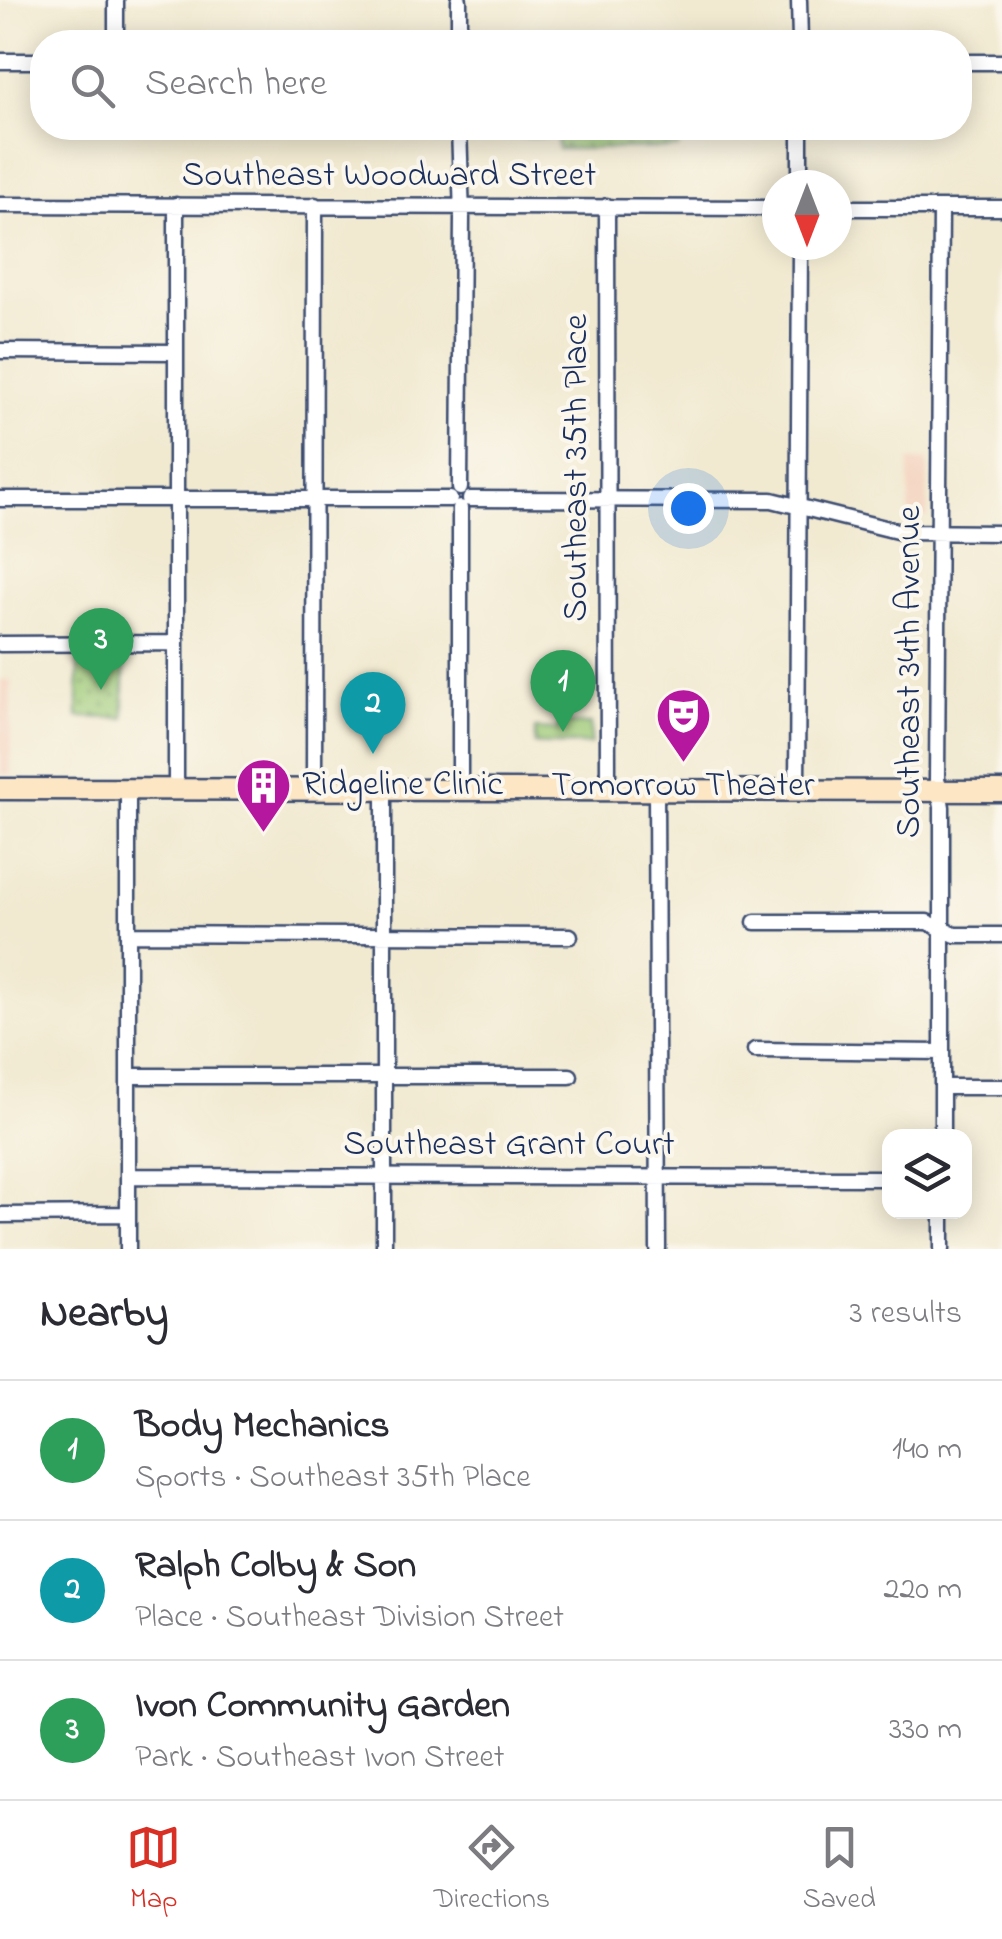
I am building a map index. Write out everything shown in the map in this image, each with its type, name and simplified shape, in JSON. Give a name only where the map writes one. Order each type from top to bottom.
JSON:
[{"type":"main road","points":[[0,789],[1002,791]]},
{"type":"street","points":[[116,0],[116,30]]},
{"type":"street","points":[[459,0],[459,30]]},
{"type":"street","points":[[800,0],[800,30]]},
{"type":"street","points":[[0,61],[30,61]]},
{"type":"street","points":[[972,62],[1002,62]]},
{"type":"street","points":[[459,140],[460,790]]},
{"type":"street","points":[[800,140],[800,170]]},
{"type":"street","name":"Southeast Woodward Street","points":[[0,205],[762,208]]},
{"type":"street","points":[[176,205],[176,790]]},
{"type":"street","points":[[314,790],[315,205]]},
{"type":"street","name":"Southeast 35th Place","points":[[608,206],[608,790]]},
{"type":"street","points":[[852,208],[1002,208]]},
{"type":"street","name":"Southeast 34th Avenue","points":[[940,208],[942,1129]]},
{"type":"street","points":[[797,791],[800,260]]},
{"type":"street","points":[[0,352],[176,352]]},
{"type":"street","points":[[0,498],[772,500],[800,504],[890,530],[1002,533]]},
{"type":"street","points":[[0,644],[176,643]]},
{"type":"street","points":[[128,790],[128,1249]]},
{"type":"street","points":[[384,790],[384,1249]]},
{"type":"street","points":[[656,791],[658,1249]]},
{"type":"street","points":[[755,922],[927,922],[955,935],[1002,935]]},
{"type":"street","points":[[128,934],[570,936]]},
{"type":"street","points":[[756,1050],[942,1052]]},
{"type":"street","points":[[128,1076],[570,1076]]},
{"type":"street","points":[[942,1087],[1002,1087]]},
{"type":"street","name":"Southeast Grant Court","points":[[128,1176],[882,1178]]},
{"type":"street","points":[[0,1215],[128,1214]]},
{"type":"street","points":[[942,1219],[942,1249]]},
{"type":"shaded area","points":[[928,460],[927,517],[909,517],[909,461]]},
{"type":"shaded area","points":[[0,680],[11,680],[11,774],[0,774]]},
{"type":"green space","points":[[557,140],[679,140],[678,148],[558,149]]},
{"type":"green space","points":[[78,662],[124,662],[124,718],[78,717]]},
{"type":"green space","points":[[559,724],[591,724],[591,744],[535,744],[535,729],[558,730]]},
{"type":"place","name":"Ivon Community Garden","points":[[101,690]]},
{"type":"place","name":"Body Mechanics","points":[[563,732]]},
{"type":"place","name":"Ralph Colby & Son","points":[[373,754]]},
{"type":"place","name":"Tomorrow Theater","points":[[683,764]]},
{"type":"place","name":"Ridgeline Clinic","points":[[263,834]]}]
